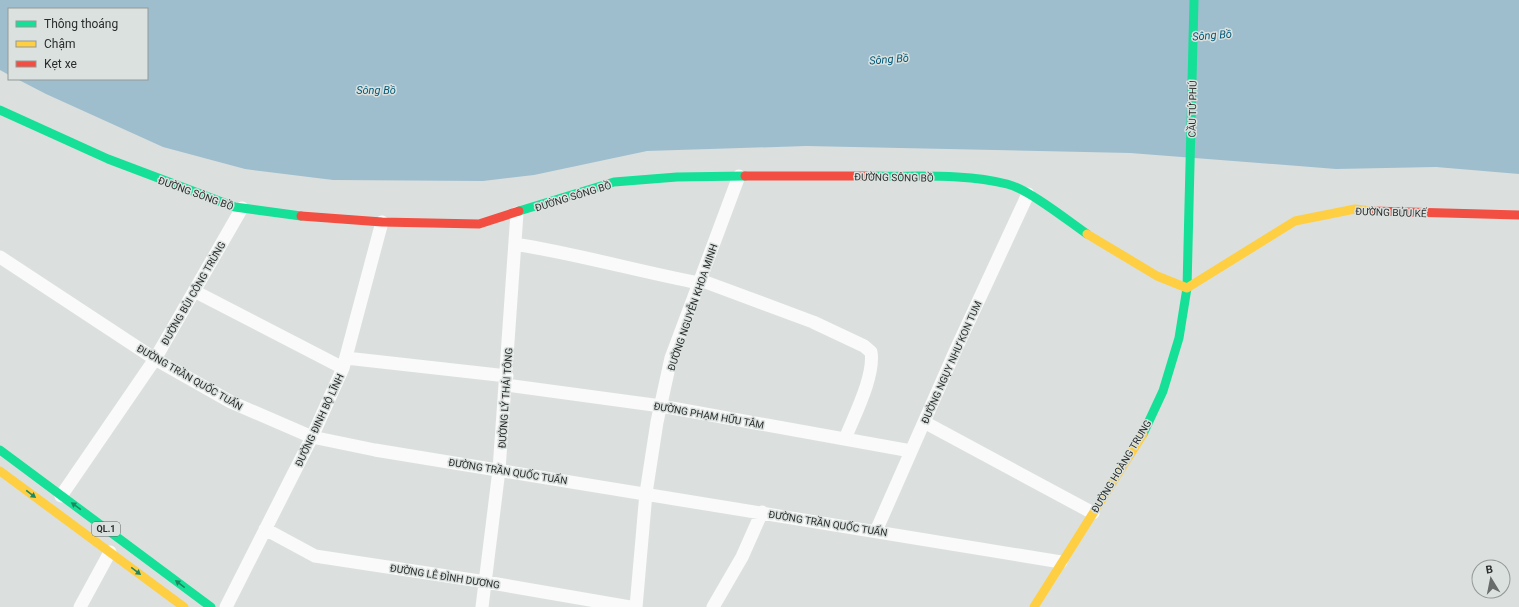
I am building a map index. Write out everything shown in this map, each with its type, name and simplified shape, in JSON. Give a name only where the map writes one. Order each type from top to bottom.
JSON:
[{"type":"main road","name":"CẦU TỨ PHÚ","points":[[1190,218],[1194,0]]},
{"type":"main road","name":"ĐƯỜNG SÔNG BỒ","points":[[0,110],[21,118],[108,160],[175,186],[242,208],[291,215],[382,222],[479,224],[614,182],[677,177],[799,175],[968,178],[1008,184],[1028,194],[1112,250],[1158,276],[1186,288]]},
{"type":"main road","name":"ĐƯỜNG BỬU KẾ","points":[[1186,288],[1295,221],[1303,219],[1355,209],[1380,212],[1519,215]]},
{"type":"main road","name":"ĐƯỜNG HOÀNG TRUNG","points":[[1034,607],[1143,434],[1163,391],[1179,338],[1186,288],[1190,218]]},
{"type":"main road","name":"QL.1","points":[[0,450],[211,607]]},
{"type":"main road","name":"QL.1","points":[[0,471],[184,607]]},
{"type":"street","name":"ĐƯỜNG NGUYỄN KHOA MINH","points":[[636,607],[646,493],[660,406],[671,358],[739,176]]},
{"type":"street","name":"ĐƯỜNG NGỤY NHƯ KON TUM","points":[[876,531],[1028,194]]},
{"type":"street","name":"ĐƯỜNG BÙI CÔNG TRỪNG","points":[[62,496],[155,359],[242,208]]},
{"type":"street","name":"ĐƯỜNG LÝ THÁI TÔNG","points":[[482,607],[499,470],[507,380],[517,213]]},
{"type":"street","name":"ĐƯỜNG ĐINH BỘ LĨNH","points":[[226,607],[312,437],[344,363],[382,222]]},
{"type":"street","points":[[515,244],[594,258],[632,270],[700,282],[813,322],[864,346],[871,352],[873,362],[844,439]]},
{"type":"street","name":"ĐƯỜNG TRẦN QUỐC TUẤN","points":[[0,257],[155,359],[231,402],[312,437],[375,450],[646,493],[1061,562]]},
{"type":"street","points":[[194,291],[344,363]]},
{"type":"street","name":"ĐƯỜNG PHẠM HỮU TÂM","points":[[344,363],[507,380],[911,451]]},
{"type":"street","points":[[924,422],[1093,513]]},
{"type":"street","points":[[713,607],[742,557],[762,512]]},
{"type":"street","name":"ĐƯỜNG LÊ ĐÌNH DƯƠNG","points":[[265,529],[315,556],[486,582],[630,607]]},
{"type":"street","points":[[80,607],[110,552]]},
{"type":"water","name":"Sông Bồ","points":[[0,0],[1519,0],[1519,174],[1436,167],[1336,169],[1130,153],[806,146],[647,151],[534,175],[483,181],[333,180],[245,169],[163,147],[46,94],[19,80],[148,80],[148,8],[8,8],[8,74],[0,70]]},
{"type":"traffic: fast","points":[[1143,434],[1163,391],[1179,338],[1187,288],[1194,0]]},
{"type":"traffic: fast","points":[[0,110],[108,159],[235,207],[301,216]]},
{"type":"traffic: fast","points":[[519,211],[614,182],[677,177],[745,176]]},
{"type":"traffic: fast","points":[[873,176],[940,176],[974,178],[1007,184],[1016,187],[1036,198],[1087,234]]},
{"type":"traffic: fast","points":[[0,450],[211,607]]},
{"type":"traffic: slow","points":[[1087,234],[1157,276],[1187,288],[1295,221],[1355,209],[1372,211]]},
{"type":"traffic: slow","points":[[1034,607],[1143,434]]},
{"type":"traffic: slow","points":[[0,471],[184,607]]},
{"type":"traffic: jam","points":[[745,176],[873,176]]},
{"type":"traffic: jam","points":[[301,216],[382,222],[479,224],[519,211]]},
{"type":"traffic: jam","points":[[1372,211],[1519,215]]}]
